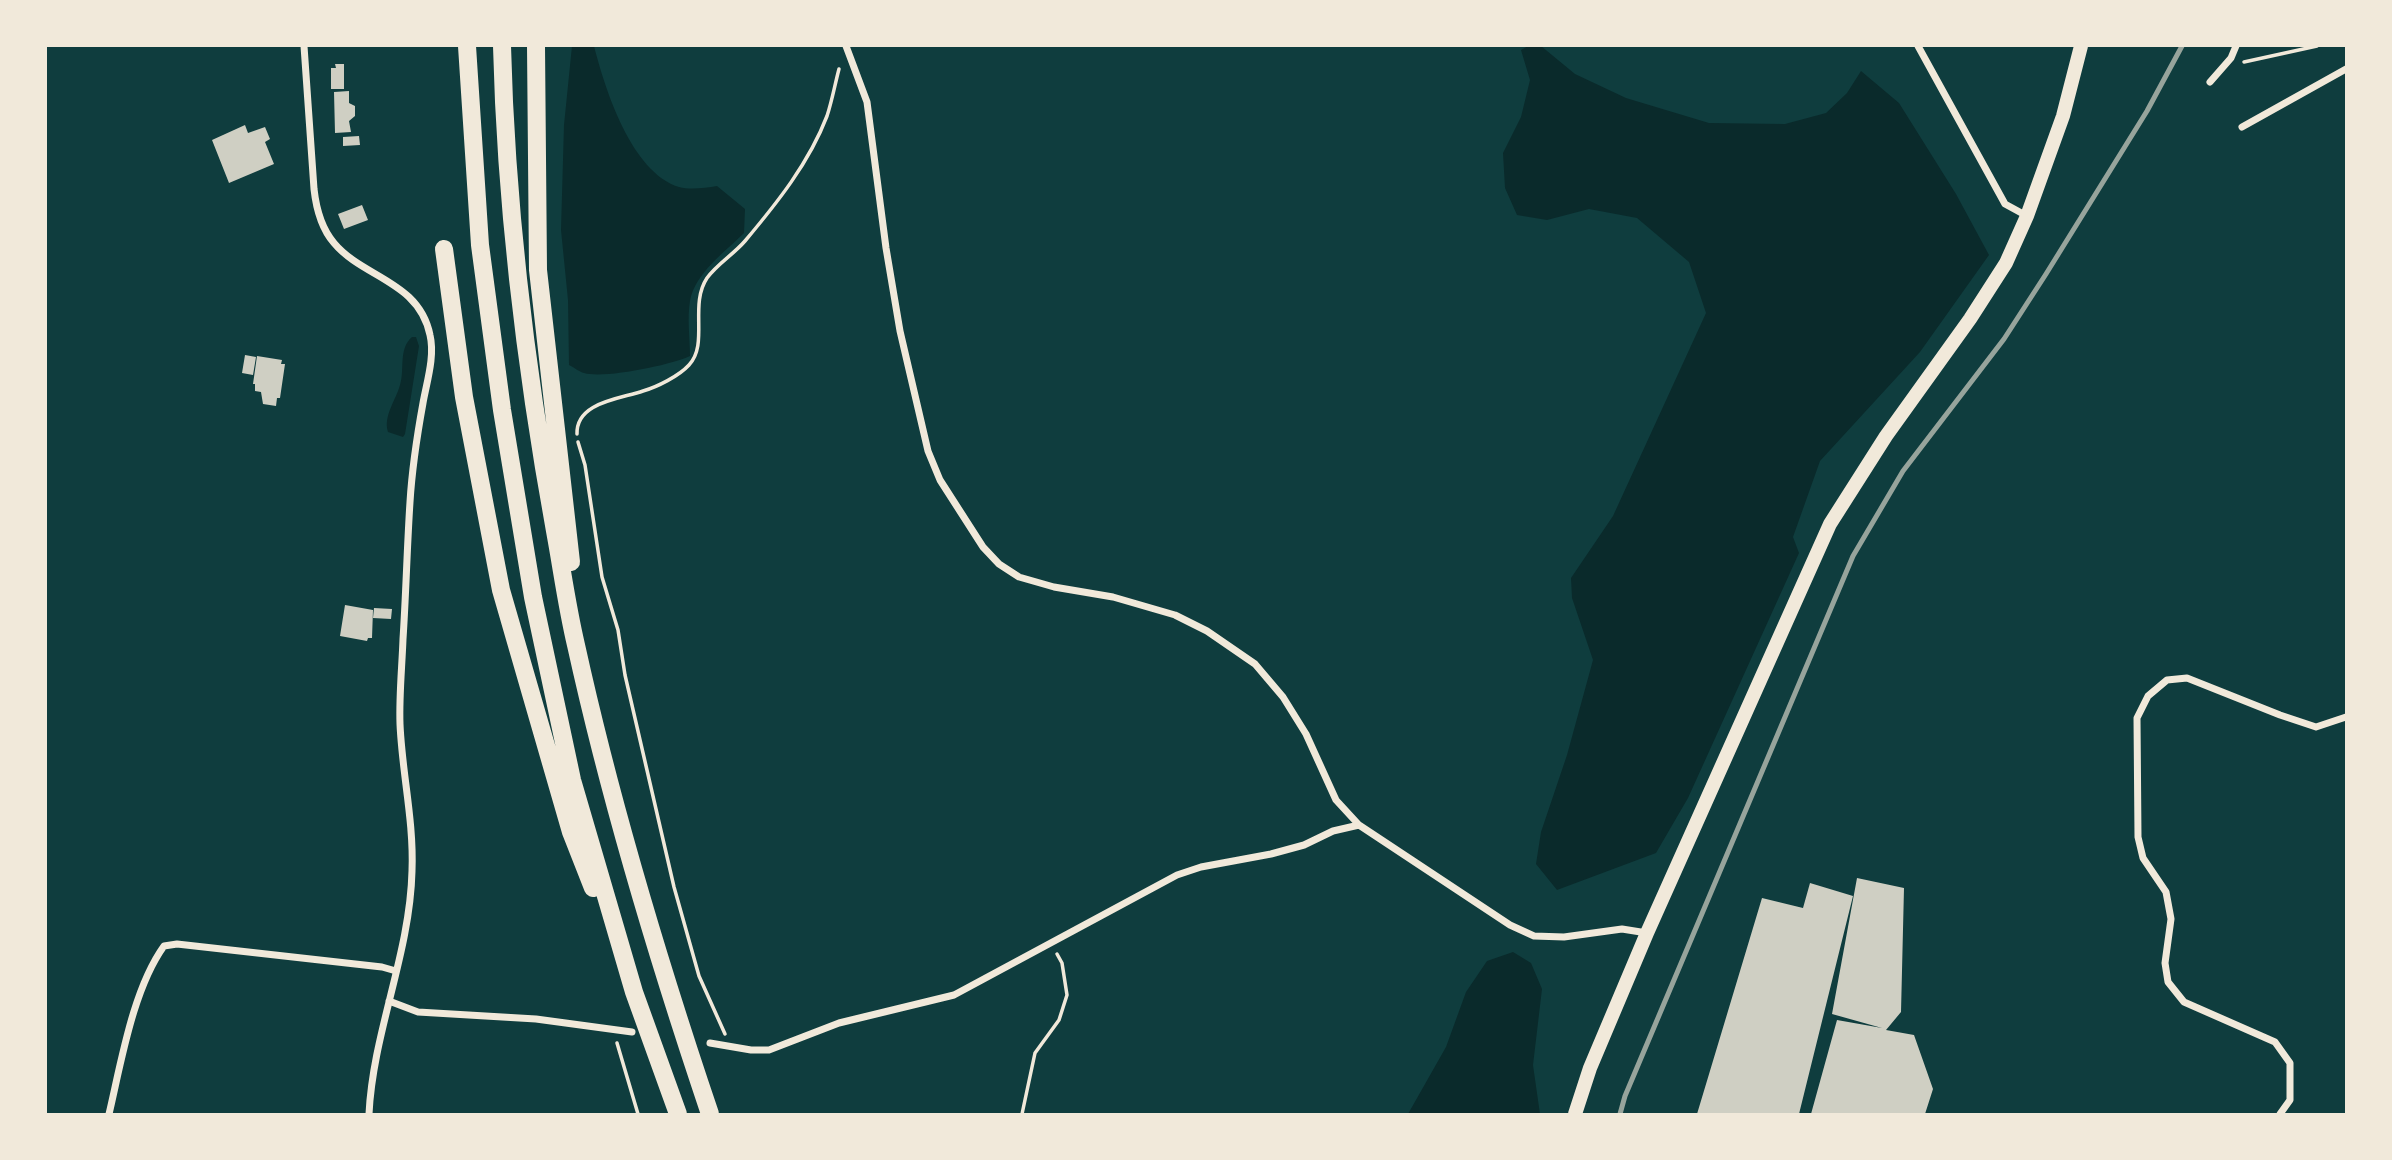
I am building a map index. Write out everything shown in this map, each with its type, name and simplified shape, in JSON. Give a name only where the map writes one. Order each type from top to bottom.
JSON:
[{"type":"highway","points":[[467,46],[480,244],[502,410],[533,597],[572,780],[634,992]]},
{"type":"highway","points":[[502,46],[503,99],[519,295],[542,461],[575,642],[611,787],[664,978],[710,1115]]},
{"type":"highway","points":[[536,46],[538,270],[572,571],[575,642]]},
{"type":"highway","points":[[444,250],[464,397],[501,590],[571,832],[634,992],[678,1115]]},
{"type":"main road","points":[[1575,1115],[1590,1068],[1647,933],[1830,524],[1886,436],[2006,263],[2027,216],[2063,116],[2081,46]]},
{"type":"street","points":[[304,46],[314,189],[316,204],[326,229],[333,243],[348,256],[407,293],[430,334],[431,355],[415,449],[410,501],[400,724],[411,815],[412,872],[407,921],[377,1048],[369,1115]]},
{"type":"street","points":[[846,46],[867,102],[884,235],[898,317],[928,451],[940,480],[984,547],[999,564],[1019,577],[1054,587],[1113,597],[1175,615],[1207,631],[1255,664],[1283,697],[1306,734],[1336,800],[1359,825],[1510,925],[1534,936],[1564,937],[1622,929],[1647,933]]},
{"type":"street","points":[[1918,46],[2005,204],[2027,216]]},
{"type":"street","points":[[2210,82],[2231,58],[2236,46]]},
{"type":"street","points":[[2242,127],[2347,69]]},
{"type":"street","points":[[2280,1115],[2290,1100],[2290,1063],[2275,1042],[2184,1002],[2168,982],[2165,963],[2171,919],[2166,892],[2143,858],[2138,837],[2137,718],[2148,696],[2167,680],[2187,678],[2280,715],[2316,726],[2347,717]]},
{"type":"street","points":[[710,1043],[751,1050],[769,1050],[839,1023],[954,995],[1177,875],[1201,867],[1304,845],[1333,831],[1359,825]]},
{"type":"street","points":[[109,1115],[140,993],[152,962],[164,946],[177,944],[396,971]]},
{"type":"street","points":[[390,1001],[418,1012],[536,1019],[632,1032]]},
{"type":"path","points":[[727,1045],[724,1030],[699,976],[671,876],[625,675],[618,630],[602,578],[577,428],[583,416],[598,404],[646,391],[688,366],[698,353],[698,302],[707,279],[776,204],[800,168],[827,116],[846,46]]},
{"type":"path","points":[[2231,58],[2240,62],[2317,46]]},
{"type":"path","points":[[1021,1115],[1035,1054],[1059,1020],[1067,995],[1062,963],[1051,942]]},
{"type":"path","points":[[615,1031],[638,1115]]},
{"type":"water","points":[[572,46],[594,46],[613,106],[634,147],[647,165],[662,178],[679,187],[693,189],[717,186],[745,209],[744,233],[704,272],[693,291],[689,314],[690,356],[681,360],[606,374],[584,373],[569,365],[568,300],[561,230],[564,125]]},
{"type":"water","points":[[1528,46],[1541,46],[1575,74],[1626,98],[1709,123],[1785,124],[1826,113],[1847,93],[1861,71],[1899,103],[1956,194],[1989,255],[1920,352],[1820,461],[1793,537],[1799,553],[1688,798],[1656,853],[1557,890],[1536,864],[1541,832],[1567,755],[1593,660],[1572,598],[1571,578],[1613,516],[1706,313],[1689,262],[1637,218],[1589,209],[1547,220],[1517,215],[1505,188],[1503,153],[1521,117],[1530,80],[1521,50]]},
{"type":"water","points":[[412,337],[416,337],[419,346],[403,437],[388,432],[387,420],[400,385],[405,347]]},
{"type":"water","points":[[1513,952],[1531,963],[1542,989],[1533,1065],[1540,1114],[1408,1114],[1446,1047],[1466,992],[1487,961]]},
{"type":"building","points":[[335,64],[344,64],[344,89],[331,89],[331,68],[336,68]]},
{"type":"building","points":[[349,91],[349,103],[355,106],[355,116],[349,121],[351,132],[335,133],[334,92]]},
{"type":"building","points":[[245,125],[248,133],[265,127],[270,139],[265,142],[274,164],[229,183],[212,140]]},
{"type":"building","points":[[359,136],[360,145],[343,146],[343,137]]},
{"type":"building","points":[[362,205],[368,220],[344,229],[338,214]]},
{"type":"building","points":[[245,355],[256,357],[253,375],[242,373]]},
{"type":"building","points":[[257,356],[282,360],[281,364],[285,364],[280,398],[277,398],[276,406],[263,404],[261,392],[255,391],[253,384]]},
{"type":"building","points":[[345,605],[373,610],[372,638],[367,641],[340,636]]},
{"type":"building","points":[[374,608],[392,609],[391,619],[373,618]]},
{"type":"building","points":[[1857,878],[1904,888],[1901,1012],[1886,1030],[1914,1035],[1933,1089],[1925,1114],[1811,1114],[1837,1020],[1882,1028],[1832,1014]]},
{"type":"building","points":[[1810,883],[1853,896],[1799,1114],[1697,1114],[1762,898],[1803,908]]},
{"type":"railway","points":[[1620,1114],[1625,1096],[1853,556],[1903,471],[2004,339],[2046,274],[2147,111],[2182,46]]}]
